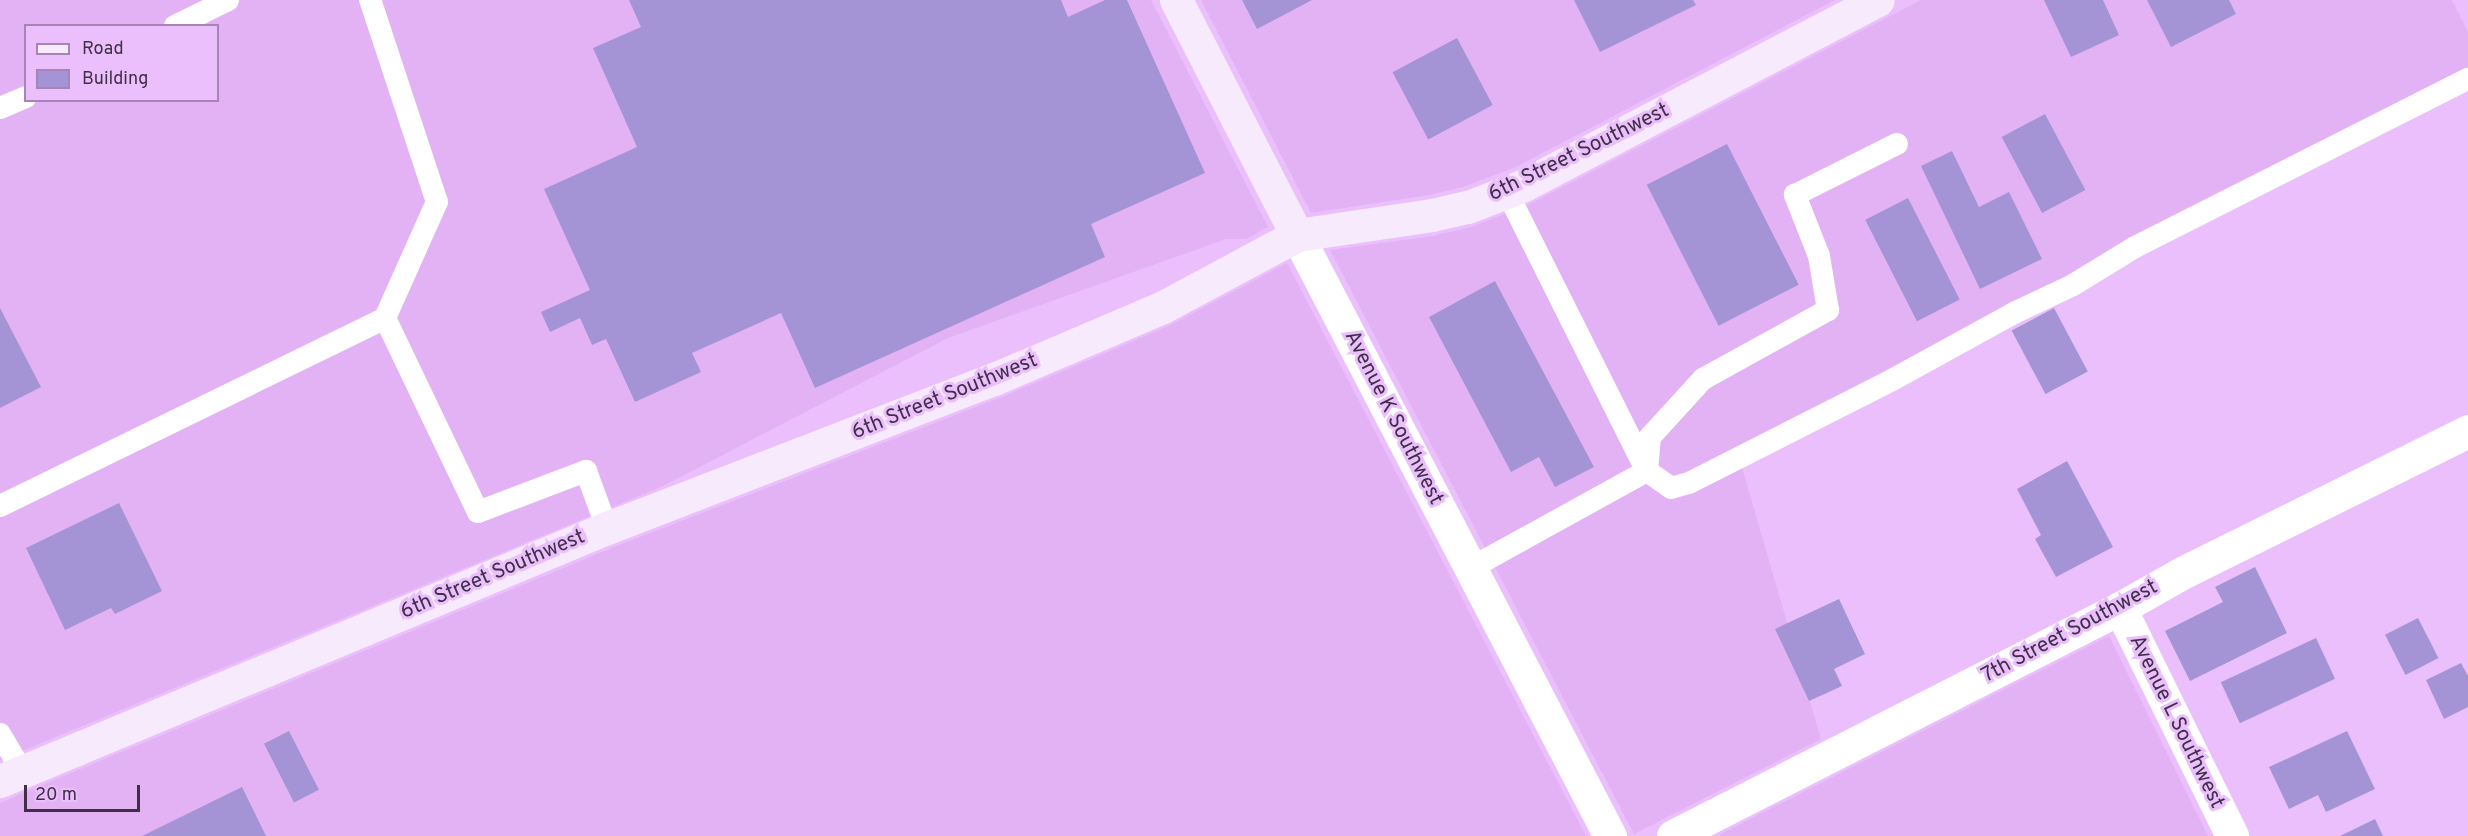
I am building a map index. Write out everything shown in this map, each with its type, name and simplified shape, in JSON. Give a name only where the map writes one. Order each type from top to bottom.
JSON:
[{"type":"street","name":"Avenue K Southwest","points":[[1176,0],[1610,836]]},
{"type":"street","name":"6th Street Southwest","points":[[11,776],[607,528],[994,379],[1163,306],[1297,235],[1432,215],[1468,207],[1507,192],[1878,0]]},
{"type":"street","name":"7th Street Southwest","points":[[1673,836],[2120,608],[2182,573],[2468,431]]},
{"type":"street","name":"Avenue L Southwest","points":[[2120,608],[2232,836]]},
{"type":"lane","points":[[179,24],[228,0]]},
{"type":"lane","points":[[0,506],[385,318],[436,202],[370,0]]},
{"type":"lane","points":[[1507,192],[1647,471],[1671,488],[1689,483],[1892,381],[2013,313],[2073,285],[2135,247],[2468,79]]},
{"type":"lane","points":[[0,108],[24,98]]},
{"type":"lane","points":[[1647,471],[1650,437],[1703,379],[1828,310],[1819,256],[1795,195],[1898,144]]},
{"type":"lane","points":[[385,318],[478,512],[586,471],[607,528]]},
{"type":"lane","points":[[1471,568],[1647,471]]},
{"type":"lane","points":[[0,734],[11,776]]},
{"type":"shaded area","points":[[0,0],[1151,0],[1268,227],[1246,239],[1226,239],[948,338],[663,486],[0,760]]},
{"type":"shaded area","points":[[1201,0],[1835,0],[1516,167],[1463,187],[1429,195],[1311,213]]},
{"type":"shaded area","points":[[1921,0],[2452,0],[2468,32],[2468,77],[1738,454],[1821,739],[1634,834],[1330,250],[1433,236],[1471,227],[1530,204]]},
{"type":"shaded area","points":[[1287,263],[1586,836],[0,836],[0,803],[614,547],[1002,397],[1171,325]]},
{"type":"shaded area","points":[[2109,636],[2208,836],[1717,836]]},
{"type":"building","points":[[629,0],[1061,0],[1068,17],[1105,0],[1127,0],[1205,173],[1091,224],[1105,257],[815,388],[781,313],[692,353],[701,372],[635,402],[606,339],[592,345],[580,318],[550,332],[541,312],[590,290],[544,189],[637,147],[593,48],[641,27]]},
{"type":"building","points":[[1242,0],[1312,0],[1257,29]]},
{"type":"building","points":[[1574,0],[1693,0],[1696,5],[1600,52]]},
{"type":"building","points":[[2044,0],[2103,0],[2119,35],[2071,57]]},
{"type":"building","points":[[2147,0],[2229,0],[2236,14],[2171,47]]},
{"type":"building","points":[[1457,38],[1493,105],[1428,139],[1393,72]]},
{"type":"building","points":[[2045,114],[2085,190],[2042,213],[2002,137]]},
{"type":"building","points":[[1727,144],[1799,285],[1719,326],[1647,185]]},
{"type":"building","points":[[1952,151],[1979,207],[2009,192],[2042,259],[1980,289],[1921,166]]},
{"type":"building","points":[[1908,198],[1960,300],[1917,321],[1865,220]]},
{"type":"building","points":[[1495,281],[1594,467],[1555,487],[1539,457],[1511,472],[1429,317]]},
{"type":"building","points":[[0,308],[41,387],[0,408]]},
{"type":"building","points":[[2054,308],[2088,372],[2045,394],[2012,331]]},
{"type":"building","points":[[2067,461],[2113,547],[2056,577],[2035,539],[2041,535],[2017,489]]},
{"type":"building","points":[[119,503],[162,591],[115,614],[111,608],[65,630],[26,548]]},
{"type":"building","points":[[2255,567],[2287,633],[2190,681],[2165,631],[2223,602],[2215,587]]},
{"type":"building","points":[[1839,599],[1865,654],[1834,669],[1842,686],[1809,701],[1775,629]]},
{"type":"building","points":[[2418,618],[2438,658],[2405,675],[2385,635]]},
{"type":"building","points":[[2316,638],[2335,679],[2240,723],[2221,682]]},
{"type":"building","points":[[2461,663],[2468,676],[2468,707],[2444,719],[2426,680]]},
{"type":"building","points":[[289,731],[319,790],[294,803],[264,744]]},
{"type":"building","points":[[2347,731],[2375,789],[2326,812],[2318,795],[2289,809],[2269,767]]},
{"type":"building","points":[[242,787],[266,836],[142,836]]},
{"type":"building","points":[[2375,819],[2383,836],[2340,836]]}]
